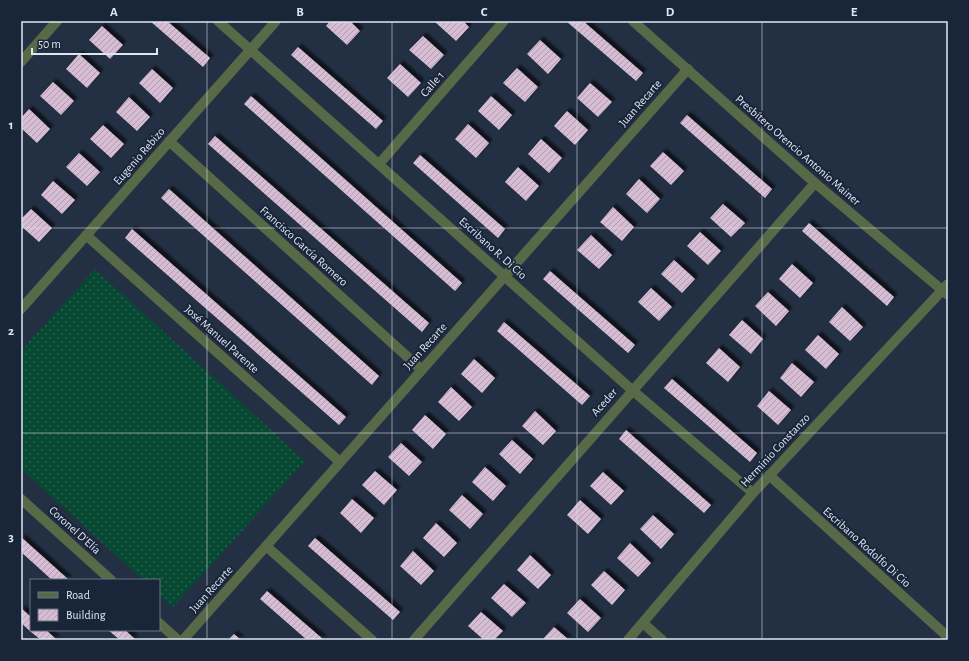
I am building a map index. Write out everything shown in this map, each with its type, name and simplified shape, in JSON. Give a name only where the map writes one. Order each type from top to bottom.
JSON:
[{"type":"street","points":[[21,62],[57,21]]},
{"type":"street","name":"Escribano R. Di Cio","points":[[218,21],[632,390],[753,493]]},
{"type":"street","name":"Eugenio Rebizo","points":[[21,309],[276,21]]},
{"type":"street","name":"Calle 1","points":[[379,164],[504,21]]},
{"type":"street","name":"Presbítero Orencio Antonio Mainer","points":[[633,21],[815,183],[946,290]]},
{"type":"street","name":"Juan Recarte","points":[[183,640],[688,69]]},
{"type":"street","name":"Francisco García Romero","points":[[169,141],[422,370]]},
{"type":"street","name":"Aceder","points":[[414,640],[815,183]]},
{"type":"street","name":"José Manuel Parente","points":[[86,235],[340,462]]},
{"type":"street","name":"Herminio Constanzo","points":[[628,640],[753,493],[946,290]]},
{"type":"street","name":"Escribano Rodolfo Di Cio","points":[[770,475],[948,637]]},
{"type":"street","name":"Coronel D'Elía","points":[[21,499],[110,579]]},
{"type":"street","points":[[266,546],[372,640]]},
{"type":"street","points":[[643,623],[662,640]]},
{"type":"street","points":[[160,624],[178,640]]},
{"type":"green space","points":[[95,269],[305,461],[173,607],[160,596],[160,579],[142,579],[21,469],[21,351]]},
{"type":"building","points":[[150,21],[167,21],[210,58],[203,67]]},
{"type":"building","points":[[330,21],[350,21],[360,31],[347,45],[326,26]]},
{"type":"building","points":[[463,21],[469,27],[456,41],[435,22]]},
{"type":"building","points":[[566,21],[583,21],[643,73],[636,81]]},
{"type":"building","points":[[102,26],[123,45],[110,59],[89,40]]},
{"type":"building","points":[[423,36],[444,55],[431,69],[409,50]]},
{"type":"building","points":[[540,40],[561,59],[548,74],[527,54]]},
{"type":"building","points":[[298,47],[383,121],[376,129],[291,55]]},
{"type":"building","points":[[79,54],[100,73],[87,88],[66,69]]},
{"type":"building","points":[[400,64],[421,83],[408,97],[387,78]]},
{"type":"building","points":[[517,68],[538,87],[525,102],[503,83]]},
{"type":"building","points":[[152,69],[173,88],[160,103],[139,83]]},
{"type":"building","points":[[53,82],[74,101],[61,115],[40,96]]},
{"type":"building","points":[[590,83],[612,102],[598,117],[577,98]]},
{"type":"building","points":[[251,96],[462,283],[455,291],[244,104]]},
{"type":"building","points":[[491,96],[512,115],[499,130],[478,111]]},
{"type":"building","points":[[129,97],[150,117],[137,131],[116,112]]},
{"type":"building","points":[[29,109],[50,129],[37,143],[21,128],[21,118]]},
{"type":"building","points":[[567,111],[588,130],[575,145],[554,126]]},
{"type":"building","points":[[687,115],[772,189],[765,198],[680,123]]},
{"type":"building","points":[[468,124],[489,143],[476,158],[455,139]]},
{"type":"building","points":[[103,125],[124,144],[111,158],[90,139]]},
{"type":"building","points":[[215,136],[429,323],[422,332],[208,144]]},
{"type":"building","points":[[541,139],[562,158],[549,173],[528,154]]},
{"type":"building","points":[[663,152],[684,171],[671,185],[650,166]]},
{"type":"building","points":[[79,153],[100,172],[87,186],[66,167]]},
{"type":"building","points":[[420,155],[505,229],[498,238],[413,163]]},
{"type":"building","points":[[518,167],[539,186],[526,201],[505,182]]},
{"type":"building","points":[[639,179],[660,199],[647,213],[626,194]]},
{"type":"building","points":[[53,181],[75,200],[62,214],[41,195]]},
{"type":"building","points":[[169,189],[379,376],[372,385],[161,198]]},
{"type":"building","points":[[723,204],[745,223],[731,237],[710,218]]},
{"type":"building","points":[[613,207],[634,227],[622,241],[600,222]]},
{"type":"building","points":[[31,209],[52,228],[39,242],[21,226],[21,219]]},
{"type":"building","points":[[809,223],[894,297],[887,306],[802,231]]},
{"type":"building","points":[[132,229],[346,417],[339,425],[125,238]]},
{"type":"building","points":[[700,232],[721,251],[708,265],[687,246]]},
{"type":"building","points":[[591,235],[612,255],[599,269],[577,250]]},
{"type":"building","points":[[674,260],[695,279],[682,293],[661,274]]},
{"type":"building","points":[[792,264],[813,283],[800,298],[779,279]]},
{"type":"building","points":[[550,271],[635,345],[628,353],[543,279]]},
{"type":"building","points":[[651,288],[672,307],[659,321],[638,302]]},
{"type":"building","points":[[768,292],[789,311],[776,326],[755,306]]},
{"type":"building","points":[[842,307],[863,327],[850,341],[829,322]]},
{"type":"building","points":[[742,320],[763,339],[751,354],[729,335]]},
{"type":"building","points":[[504,322],[590,396],[582,405],[497,331]]},
{"type":"building","points":[[818,335],[839,354],[826,369],[805,350]]},
{"type":"building","points":[[719,348],[740,367],[728,382],[706,363]]},
{"type":"building","points":[[474,359],[495,378],[482,393],[461,374]]},
{"type":"building","points":[[792,363],[814,382],[801,397],[780,378]]},
{"type":"building","points":[[672,379],[757,453],[750,462],[664,388]]},
{"type":"building","points":[[451,387],[472,407],[459,421],[438,402]]},
{"type":"building","points":[[769,391],[791,410],[778,425],[757,406]]},
{"type":"building","points":[[535,411],[556,431],[543,445],[522,426]]},
{"type":"building","points":[[425,415],[446,434],[433,449],[412,430]]},
{"type":"building","points":[[626,430],[711,505],[704,513],[619,439]]},
{"type":"building","points":[[512,440],[533,459],[520,474],[499,454]]},
{"type":"building","points":[[401,443],[422,462],[409,476],[388,457]]},
{"type":"building","points":[[485,467],[506,486],[493,501],[472,482]]},
{"type":"building","points":[[375,471],[397,490],[384,505],[362,485]]},
{"type":"building","points":[[603,472],[624,491],[611,505],[590,486]]},
{"type":"building","points":[[462,495],[483,514],[470,529],[449,510]]},
{"type":"building","points":[[352,499],[374,518],[361,533],[340,513]]},
{"type":"building","points":[[580,500],[601,519],[588,534],[567,515]]},
{"type":"building","points":[[653,515],[674,534],[661,549],[640,529]]},
{"type":"building","points":[[436,523],[457,543],[444,557],[423,538]]},
{"type":"building","points":[[21,537],[68,579],[51,579],[21,552]]},
{"type":"building","points":[[315,538],[400,612],[393,620],[308,546]]},
{"type":"building","points":[[630,543],[651,563],[638,577],[617,558]]},
{"type":"building","points":[[413,551],[434,571],[421,585],[400,566]]},
{"type":"building","points":[[530,555],[551,575],[538,589],[517,570]]},
{"type":"building","points":[[604,571],[625,590],[612,605],[591,585]]},
{"type":"building","points":[[504,584],[526,603],[512,617],[491,598]]},
{"type":"building","points":[[267,591],[324,640],[307,640],[260,599]]},
{"type":"building","points":[[580,599],[601,618],[588,632],[567,613]]},
{"type":"building","points":[[21,608],[30,616],[30,631],[47,631],[57,640],[41,640],[31,632],[21,623]]},
{"type":"building","points":[[481,612],[503,631],[494,640],[484,640],[468,626]]},
{"type":"building","points":[[554,627],[569,640],[542,640]]},
{"type":"building","points":[[109,631],[126,631],[136,640],[120,640]]},
{"type":"building","points":[[234,634],[241,640],[228,640]]}]
